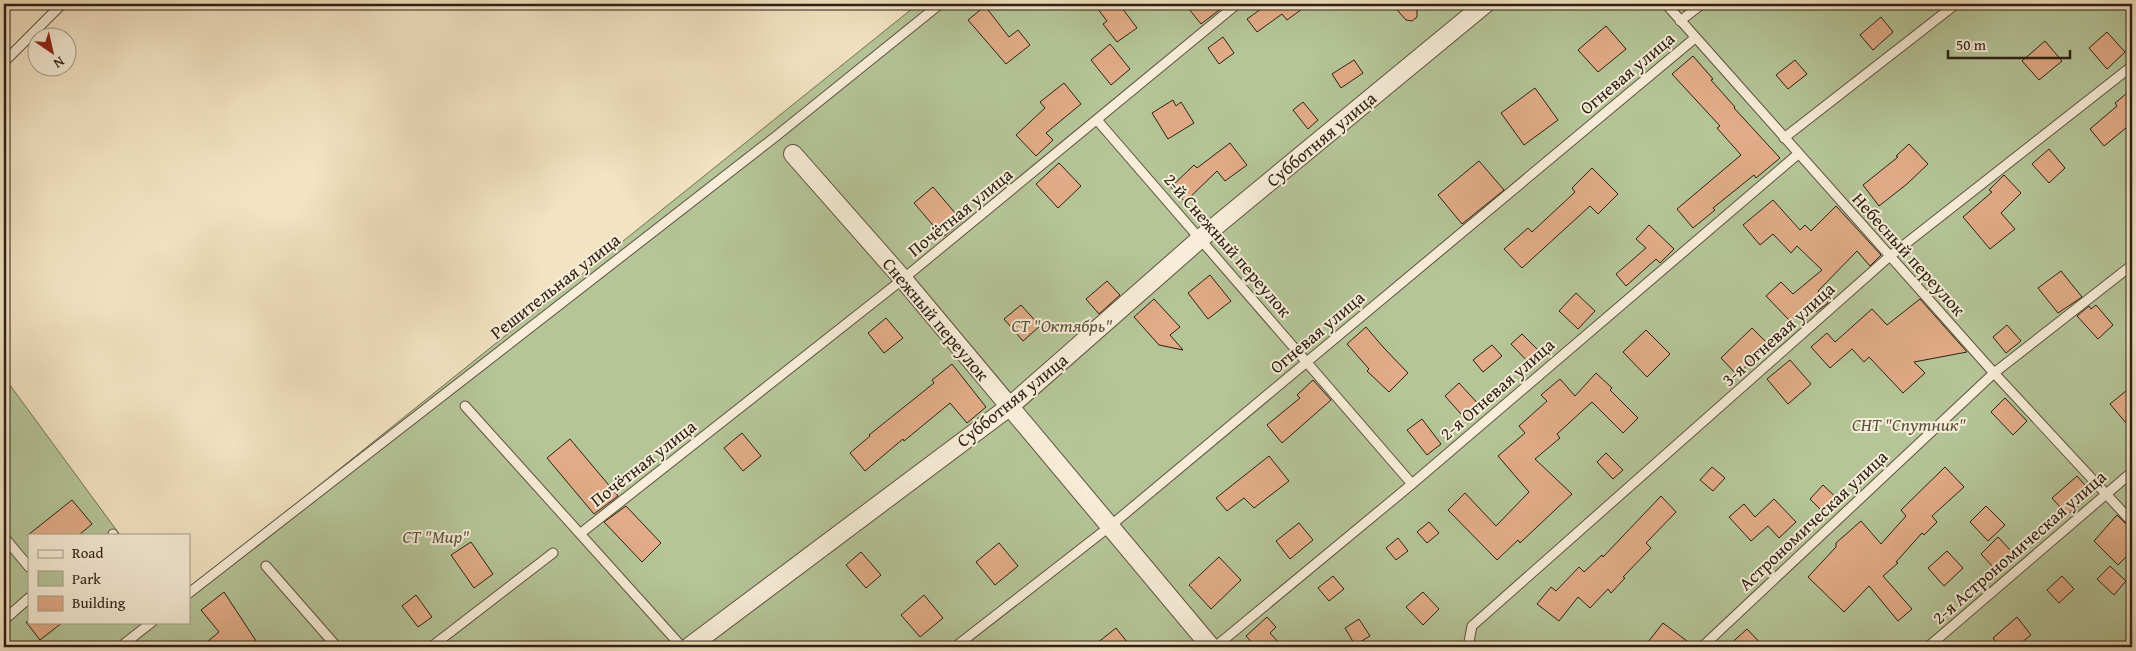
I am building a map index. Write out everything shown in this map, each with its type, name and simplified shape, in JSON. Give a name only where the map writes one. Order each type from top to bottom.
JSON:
[{"type":"street","name":"Субботняя улица","points":[[689,647],[1009,407],[1200,238],[1485,4]]},
{"type":"street","name":"Снежный переулок","points":[[793,154],[903,279],[1211,647]]},
{"type":"lane","points":[[4,62],[62,4]]},
{"type":"lane","name":"Решительная улица","points":[[190,592],[775,137],[940,4]]},
{"type":"lane","name":"Почётная улица","points":[[581,532],[903,279],[1237,4]]},
{"type":"lane","name":"Небесный переулок","points":[[1666,4],[1994,373],[2132,522]]},
{"type":"lane","name":"Огневая улица","points":[[1680,21],[1702,4]]},
{"type":"lane","points":[[1784,138],[1956,4]]},
{"type":"lane","name":"Огневая улица","points":[[955,647],[1109,527],[1695,38]]},
{"type":"lane","name":"3-я Огневая улица","points":[[1468,647],[1472,626],[1890,256],[2132,66]]},
{"type":"lane","name":"2-й Снежный переулок","points":[[1097,120],[1412,484]]},
{"type":"lane","name":"2-я Огневая улица","points":[[1215,647],[1412,484],[1798,154]]},
{"type":"lane","name":"Астрономическая улица","points":[[1702,647],[1994,373],[2132,266]]},
{"type":"lane","points":[[465,406],[581,532],[682,647]]},
{"type":"lane","name":"2-я Астрономическая улица","points":[[1928,647],[2132,472]]},
{"type":"lane","points":[[4,537],[28,567]]},
{"type":"lane","points":[[431,647],[553,553]]},
{"type":"lane","points":[[266,566],[337,647]]},
{"type":"lane","points":[[4,620],[28,599]]},
{"type":"lane","points":[[120,647],[149,624]]},
{"type":"green space","name":"СТ \"Октябрь\"","points":[[918,4],[2132,4],[2132,647],[4,647],[4,377],[119,534],[28,534],[28,624],[190,624],[190,589]]},
{"type":"building","points":[[1094,4],[1119,4],[1137,28],[1117,42],[1103,24],[1107,21]]},
{"type":"building","points":[[1185,4],[1227,4],[1201,24]]},
{"type":"building","points":[[1268,4],[1309,4],[1287,20],[1282,14],[1257,32],[1247,19]]},
{"type":"building","points":[[1392,4],[1417,4],[1417,17],[1412,21],[1406,20]]},
{"type":"building","points":[[985,6],[1009,37],[1018,30],[1030,45],[1006,64],[968,20]]},
{"type":"building","points":[[1881,17],[1893,32],[1873,50],[1860,35]]},
{"type":"building","points":[[1606,26],[1626,49],[1598,72],[1578,50]]},
{"type":"building","points":[[2107,32],[2125,52],[2107,69],[2089,48]]},
{"type":"building","points":[[1223,37],[1234,53],[1219,64],[1208,48]]},
{"type":"building","points":[[2045,41],[2062,61],[2039,80],[2022,61]]},
{"type":"building","points":[[1110,44],[1130,69],[1111,85],[1091,60]]},
{"type":"building","points":[[1693,56],[1734,108],[1780,158],[1756,178],[1754,175],[1713,208],[1715,210],[1693,228],[1677,209],[1741,155],[1717,128],[1720,126],[1672,74]]},
{"type":"building","points":[[1354,60],[1363,73],[1341,88],[1332,74]]},
{"type":"building","points":[[1795,60],[1807,74],[1788,89],[1776,75]]},
{"type":"building","points":[[1064,83],[1081,104],[1046,133],[1053,140],[1036,156],[1016,135],[1045,108],[1040,102]]},
{"type":"building","points":[[1535,88],[1558,120],[1524,145],[1501,113]]},
{"type":"building","points":[[2132,89],[2132,123],[2104,146],[2090,129],[2117,106],[2115,103]]},
{"type":"building","points":[[1173,100],[1176,106],[1181,102],[1194,123],[1168,139],[1152,113]]},
{"type":"building","points":[[1303,102],[1318,120],[1308,129],[1293,110]]},
{"type":"building","points":[[1230,143],[1247,165],[1225,181],[1217,171],[1185,202],[1171,187],[1194,165],[1197,168]]},
{"type":"building","points":[[1909,144],[1928,164],[1907,184],[1879,206],[1863,185],[1898,157],[1896,156]]},
{"type":"building","points":[[2049,149],[2065,168],[2049,183],[2032,164]]},
{"type":"building","points":[[1479,161],[1504,190],[1462,224],[1438,195]]},
{"type":"building","points":[[1059,163],[1081,186],[1058,208],[1036,184]]},
{"type":"building","points":[[1592,168],[1618,194],[1598,214],[1590,206],[1522,268],[1504,249],[1528,228],[1532,232],[1575,192],[1572,188]]},
{"type":"building","points":[[2004,175],[2021,193],[2001,213],[2015,229],[1990,249],[1963,217],[1992,192],[1989,190]]},
{"type":"building","points":[[933,187],[962,221],[943,237],[914,203]]},
{"type":"building","points":[[1773,200],[1800,230],[1805,225],[1811,231],[1836,206],[1881,255],[1870,266],[1857,251],[1818,291],[1828,303],[1816,312],[1809,304],[1790,321],[1766,296],[1781,282],[1793,294],[1822,270],[1797,246],[1791,253],[1773,234],[1760,245],[1743,225]]},
{"type":"building","points":[[1649,225],[1674,249],[1660,263],[1656,259],[1626,286],[1616,274],[1646,248],[1636,239]]},
{"type":"building","points":[[2061,271],[2082,297],[2058,313],[2038,288]]},
{"type":"building","points":[[1210,275],[1231,301],[1208,319],[1188,293]]},
{"type":"building","points":[[1107,281],[1120,295],[1099,314],[1086,299]]},
{"type":"building","points":[[1576,293],[1595,311],[1578,329],[1559,311]]},
{"type":"building","points":[[1154,299],[1180,327],[1170,335],[1183,350],[1159,345],[1134,317]]},
{"type":"building","points":[[1920,299],[1967,352],[1914,362],[1925,373],[1903,393],[1869,357],[1864,362],[1852,349],[1830,368],[1811,347],[1827,333],[1835,342],[1872,309],[1887,325]]},
{"type":"building","points":[[1021,305],[1040,326],[1023,341],[1004,319]]},
{"type":"building","points":[[2096,305],[2113,325],[2098,339],[2077,316],[2089,306],[2091,309]]},
{"type":"building","points":[[886,318],[903,338],[884,353],[868,333]]},
{"type":"building","points":[[2007,325],[2021,341],[2006,353],[1993,337]]},
{"type":"building","points":[[1366,327],[1408,373],[1389,392],[1367,371],[1369,369],[1347,344]]},
{"type":"building","points":[[1752,328],[1769,345],[1737,375],[1721,358]]},
{"type":"building","points":[[1646,330],[1670,354],[1647,377],[1623,352]]},
{"type":"building","points":[[1522,334],[1540,352],[1529,363],[1511,344]]},
{"type":"building","points":[[1492,345],[1502,356],[1483,372],[1473,360]]},
{"type":"building","points":[[1790,360],[1811,384],[1788,404],[1767,379]]},
{"type":"building","points":[[952,364],[986,407],[967,423],[950,403],[865,471],[850,453],[869,435],[934,383],[932,380]]},
{"type":"building","points":[[1596,373],[1638,418],[1623,433],[1592,402],[1557,434],[1560,438],[1535,459],[1572,494],[1520,543],[1518,540],[1497,560],[1448,510],[1465,493],[1496,526],[1529,492],[1498,456],[1525,433],[1519,426],[1547,401],[1541,395],[1560,379],[1575,396]]},
{"type":"building","points":[[1313,380],[1331,400],[1282,443],[1267,425],[1300,398],[1297,395]]},
{"type":"building","points":[[1459,383],[1482,408],[1468,422],[1445,396]]},
{"type":"building","points":[[2132,386],[2132,430],[2110,404]]},
{"type":"building","points":[[2005,398],[2027,421],[2013,435],[1991,412]]},
{"type":"building","points":[[1422,419],[1441,444],[1427,455],[1407,430]]},
{"type":"building","points":[[742,433],[761,456],[743,471],[724,448]]},
{"type":"building","points":[[570,439],[618,496],[594,514],[547,458]]},
{"type":"building","points":[[1606,453],[1623,470],[1613,479],[1597,462]]},
{"type":"building","points":[[1269,456],[1289,481],[1254,508],[1244,498],[1227,511],[1216,498]]},
{"type":"building","points":[[1712,467],[1725,478],[1713,491],[1700,480]]},
{"type":"building","points":[[1945,467],[1964,487],[1932,516],[1937,522],[1924,535],[1922,533],[1896,562],[1898,563],[1883,576],[1912,609],[1898,621],[1869,586],[1844,612],[1808,577],[1836,547],[1836,543],[1861,521],[1881,544],[1906,516],[1901,510]]},
{"type":"building","points":[[2077,476],[2092,493],[2067,515],[2052,498]]},
{"type":"building","points":[[1823,485],[1842,503],[1828,517],[1810,499]]},
{"type":"building","points":[[1661,496],[1676,512],[1646,543],[1651,548],[1623,577],[1625,578],[1611,593],[1608,589],[1590,608],[1578,597],[1559,621],[1537,604],[1551,587],[1556,591],[1579,567],[1584,572],[1602,555],[1603,557]]},
{"type":"building","points":[[1774,499],[1796,522],[1779,538],[1768,526],[1751,541],[1729,517],[1744,504],[1755,517]]},
{"type":"building","points":[[72,500],[92,524],[80,534],[29,534]]},
{"type":"building","points":[[626,506],[661,543],[642,562],[604,522]]},
{"type":"building","points":[[1986,506],[2005,525],[1988,541],[1970,522]]},
{"type":"building","points":[[2117,515],[2132,530],[2132,551],[2118,565],[2094,541]]},
{"type":"building","points":[[1429,522],[1439,533],[1427,543],[1417,532]]},
{"type":"building","points":[[1299,523],[1313,540],[1290,559],[1276,541]]},
{"type":"building","points":[[1998,537],[2013,553],[1995,569],[1981,554]]},
{"type":"building","points":[[1398,538],[1408,551],[1396,560],[1386,548]]},
{"type":"building","points":[[471,542],[493,574],[474,588],[451,555]]},
{"type":"building","points":[[999,543],[1018,566],[995,585],[976,562]]},
{"type":"building","points":[[1947,551],[1963,568],[1944,586],[1928,568]]},
{"type":"building","points":[[861,552],[881,575],[866,588],[846,565]]},
{"type":"building","points":[[1219,557],[1241,580],[1211,609],[1189,585]]},
{"type":"building","points":[[2110,566],[2126,581],[2114,595],[2097,579]]},
{"type":"building","points":[[1333,576],[1344,589],[1329,601],[1318,588]]},
{"type":"building","points":[[2062,576],[2074,589],[2059,603],[2047,590]]},
{"type":"building","points":[[224,592],[260,647],[201,647],[219,632],[201,610]]},
{"type":"building","points":[[1423,592],[1439,609],[1423,625],[1406,607]]},
{"type":"building","points":[[416,595],[432,617],[418,627],[402,606]]},
{"type":"building","points":[[924,595],[943,618],[920,637],[901,615]]},
{"type":"building","points":[[1267,617],[1276,627],[1270,633],[1283,647],[1256,647],[1246,636]]},
{"type":"building","points":[[2017,617],[2031,635],[2016,647],[2000,647],[1993,638]]},
{"type":"building","points":[[1359,619],[1370,636],[1355,645],[1345,628]]},
{"type":"building","points":[[26,622],[28,624],[60,624],[40,640]]},
{"type":"building","points":[[1663,623],[1695,647],[1644,647]]},
{"type":"building","points":[[1116,628],[1131,647],[1092,647]]},
{"type":"building","points":[[1747,629],[1764,647],[1727,647]]},
{"type":"park label","name":"СНТ \"Спутник\"","points":[[1909,424]]},
{"type":"park label","name":"СТ \"Мир\"","points":[[436,536]]}]
